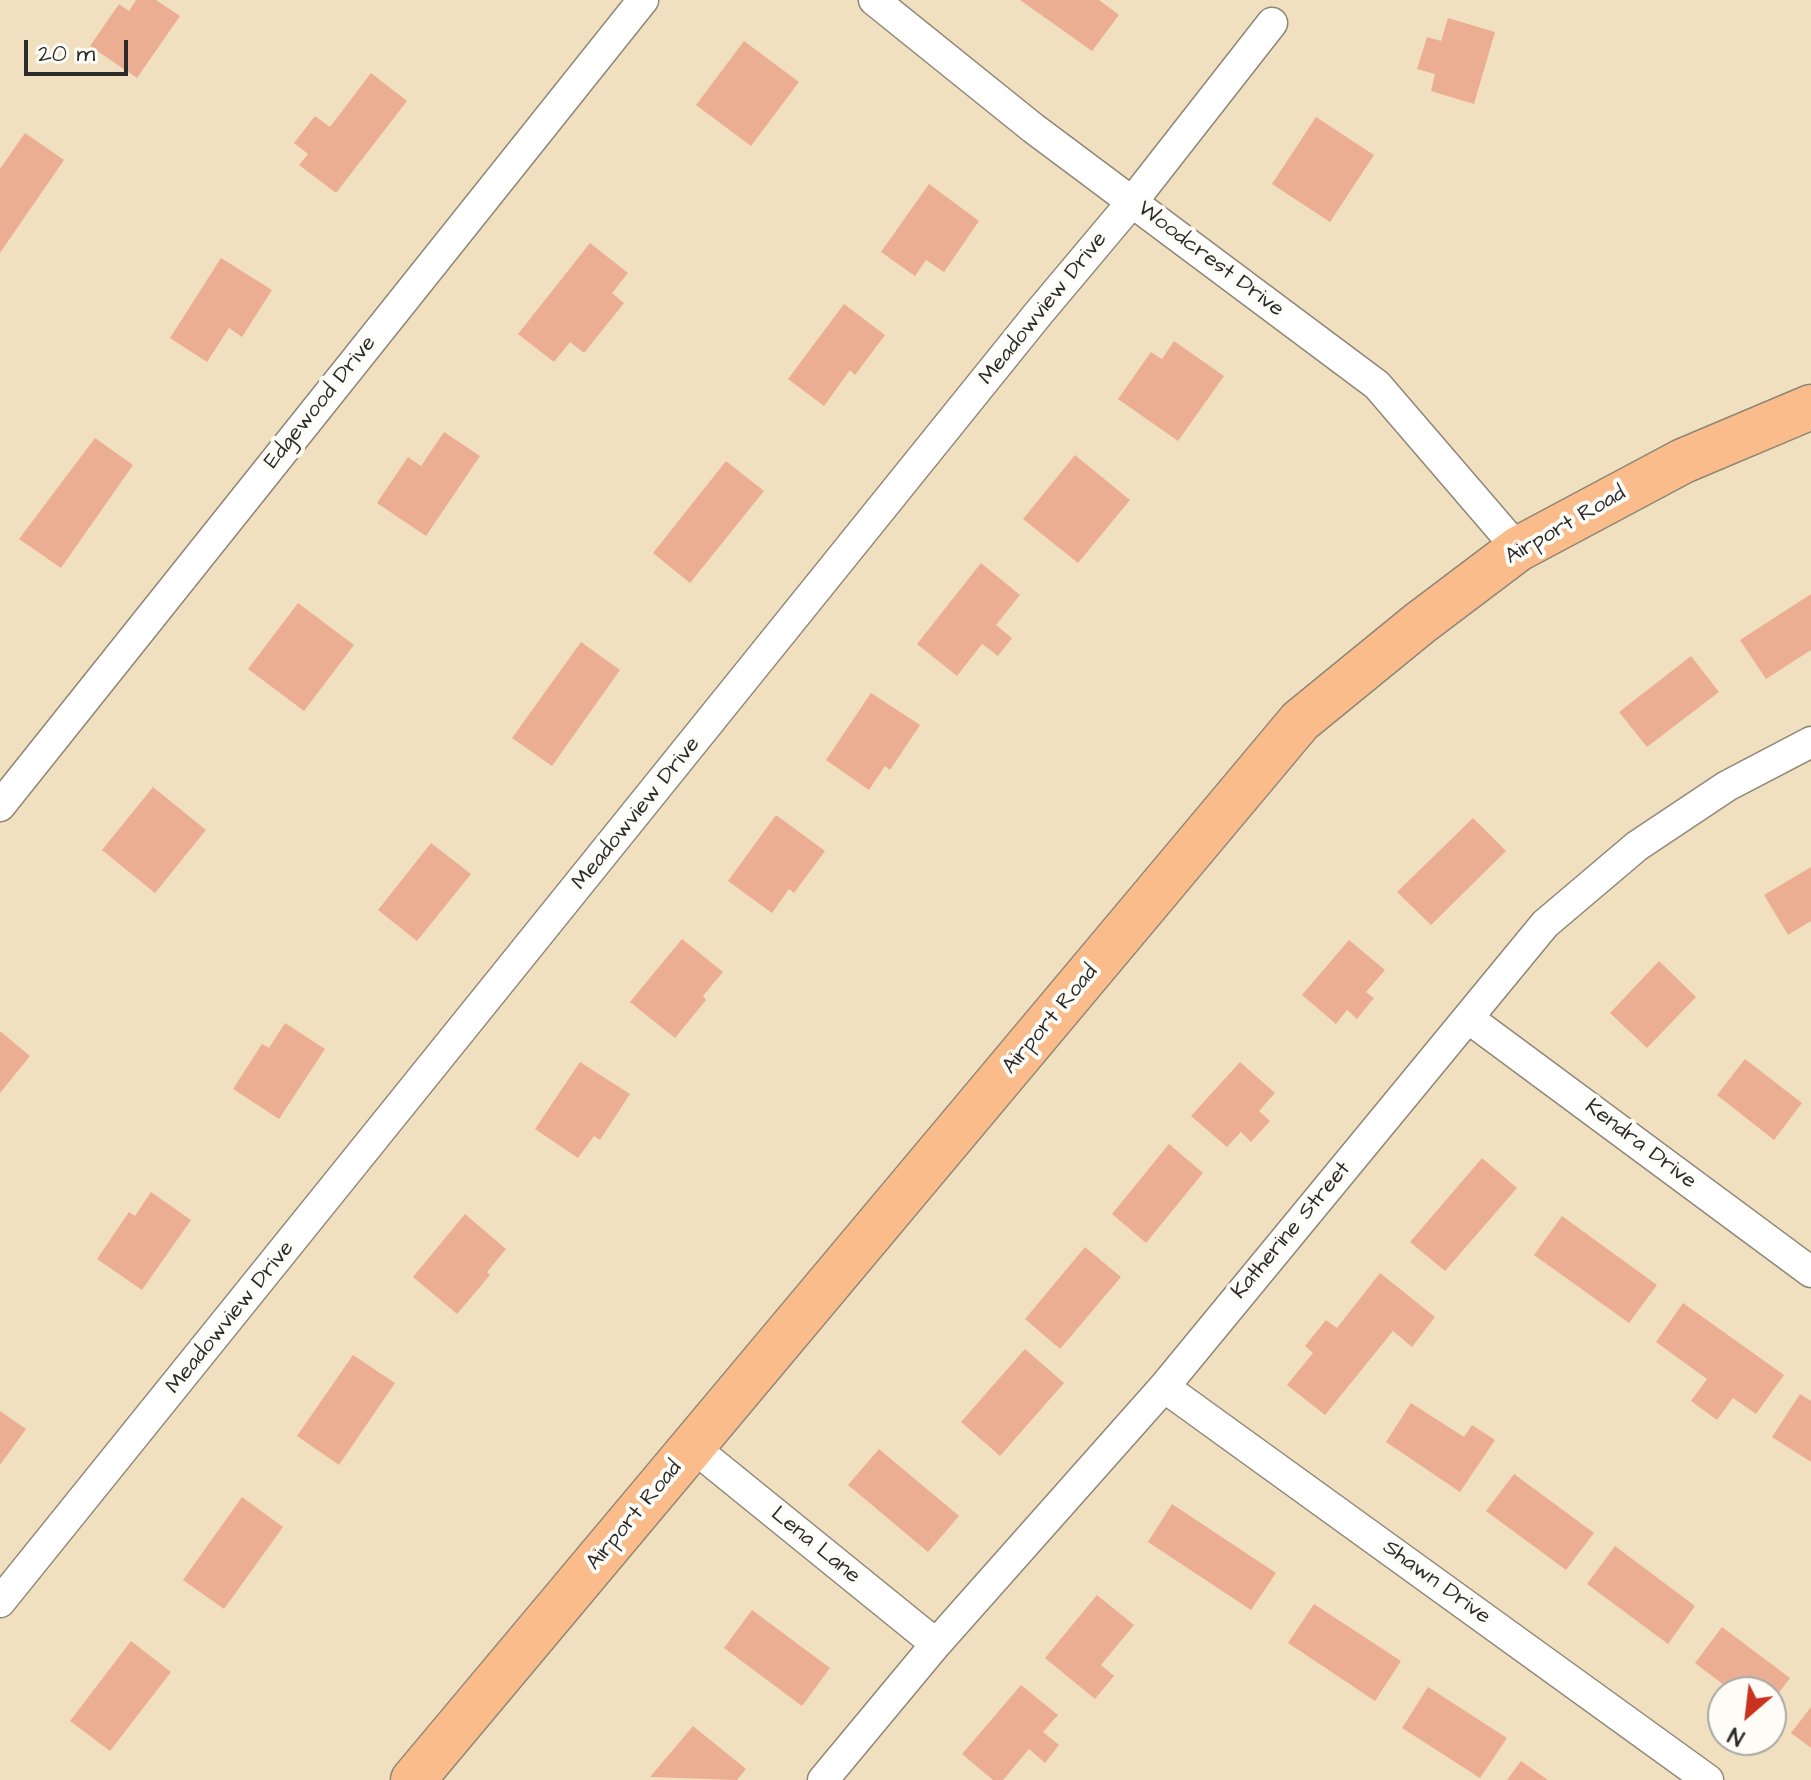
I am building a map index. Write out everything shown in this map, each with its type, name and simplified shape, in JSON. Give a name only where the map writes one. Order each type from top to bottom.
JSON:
[{"type":"highway","name":"Airport Road","points":[[413,1780],[1300,721],[1420,623],[1518,549],[1683,461],[1811,407]]},
{"type":"street","name":"Edgewood Drive","points":[[0,806],[643,0]]},
{"type":"street","name":"Woodcrest Drive","points":[[874,0],[1132,202],[1377,385],[1518,549]]},
{"type":"street","name":"Meadowview Drive","points":[[0,1602],[1132,202],[1272,23]]},
{"type":"street","name":"Katherine Street","points":[[823,1780],[936,1644],[1164,1387],[1545,924],[1637,846],[1727,786],[1811,742]]},
{"type":"street","name":"Kendra Drive","points":[[1468,1018],[1811,1272]]},
{"type":"street","name":"Shawn Drive","points":[[1164,1387],[1708,1780]]},
{"type":"street","name":"Lena Lane","points":[[693,1447],[936,1644]]},
{"type":"building","points":[[136,0],[156,0],[180,16],[137,78],[90,46],[119,4],[129,11]]},
{"type":"building","points":[[1020,0],[1099,0],[1119,15],[1092,51]]},
{"type":"building","points":[[1448,18],[1495,32],[1474,104],[1431,91],[1435,74],[1417,69],[1427,37],[1441,41]]},
{"type":"building","points":[[744,41],[799,82],[751,146],[696,105]]},
{"type":"building","points":[[371,73],[407,101],[336,193],[299,165],[308,154],[294,143],[315,116],[330,127]]},
{"type":"building","points":[[1316,117],[1374,155],[1330,222],[1272,184]]},
{"type":"building","points":[[25,133],[64,160],[0,253],[0,169]]},
{"type":"building","points":[[929,184],[979,221],[944,272],[926,260],[915,276],[881,252]]},
{"type":"building","points":[[590,243],[628,273],[612,293],[624,303],[584,353],[570,342],[554,362],[518,334]]},
{"type":"building","points":[[221,258],[272,290],[242,337],[229,328],[207,362],[170,338]]},
{"type":"building","points":[[844,304],[885,335],[855,375],[850,370],[824,406],[788,379]]},
{"type":"building","points":[[1174,341],[1224,376],[1178,441],[1118,399],[1151,352],[1162,359]]},
{"type":"building","points":[[444,432],[480,456],[426,536],[377,503],[408,457],[421,466]]},
{"type":"building","points":[[95,438],[133,465],[61,568],[19,539]]},
{"type":"building","points":[[1075,455],[1130,500],[1078,563],[1023,519]]},
{"type":"building","points":[[726,461],[764,491],[690,583],[653,553]]},
{"type":"building","points":[[981,563],[1020,595],[996,625],[1012,638],[998,656],[982,644],[957,676],[917,644]]},
{"type":"building","points":[[1811,594],[1811,650],[1766,679],[1740,640]]},
{"type":"building","points":[[298,603],[354,645],[304,711],[248,669]]},
{"type":"building","points":[[581,642],[620,670],[552,766],[512,738]]},
{"type":"building","points":[[1691,656],[1719,692],[1647,747],[1619,712]]},
{"type":"building","points":[[871,693],[920,725],[890,770],[885,766],[869,790],[826,760]]},
{"type":"building","points":[[153,787],[206,830],[155,893],[102,850]]},
{"type":"building","points":[[776,815],[825,851],[794,893],[789,889],[772,913],[728,881]]},
{"type":"building","points":[[1473,818],[1506,851],[1431,925],[1397,892]]},
{"type":"building","points":[[431,843],[471,874],[417,941],[378,910]]},
{"type":"building","points":[[1811,867],[1811,921],[1788,935],[1764,895]]},
{"type":"building","points":[[682,939],[723,972],[703,996],[706,1000],[675,1038],[630,1002]]},
{"type":"building","points":[[1349,940],[1385,970],[1366,992],[1374,998],[1357,1019],[1347,1010],[1336,1024],[1302,995]]},
{"type":"building","points":[[1659,961],[1696,997],[1647,1048],[1610,1013]]},
{"type":"building","points":[[285,1023],[325,1049],[279,1119],[233,1089],[262,1044],[269,1048]]},
{"type":"building","points":[[0,1031],[30,1056],[0,1093]]},
{"type":"building","points":[[1745,1059],[1802,1103],[1774,1140],[1717,1095]]},
{"type":"building","points":[[580,1062],[630,1094],[600,1140],[594,1136],[578,1158],[535,1129]]},
{"type":"building","points":[[1240,1062],[1275,1093],[1259,1111],[1270,1121],[1251,1142],[1241,1132],[1227,1147],[1191,1116]]},
{"type":"building","points":[[1169,1144],[1203,1173],[1146,1243],[1112,1214]]},
{"type":"building","points":[[1482,1158],[1517,1188],[1445,1271],[1410,1242]]},
{"type":"building","points":[[151,1192],[191,1220],[142,1290],[97,1259],[129,1212],[135,1216]]},
{"type":"building","points":[[465,1214],[506,1249],[487,1272],[490,1275],[457,1314],[413,1277]]},
{"type":"building","points":[[1562,1216],[1657,1285],[1629,1323],[1534,1255]]},
{"type":"building","points":[[1085,1247],[1121,1277],[1060,1349],[1025,1319]]},
{"type":"building","points":[[1380,1273],[1435,1317],[1412,1347],[1393,1331],[1325,1415],[1287,1385],[1313,1353],[1305,1346],[1326,1320],[1337,1328]]},
{"type":"building","points":[[1683,1303],[1784,1375],[1756,1414],[1733,1398],[1717,1420],[1691,1401],[1707,1379],[1656,1342]]},
{"type":"building","points":[[1025,1349],[1064,1383],[1000,1456],[961,1422]]},
{"type":"building","points":[[353,1355],[395,1383],[339,1465],[297,1436]]},
{"type":"building","points":[[1800,1394],[1811,1401],[1811,1462],[1772,1437]]},
{"type":"building","points":[[1411,1403],[1464,1437],[1472,1425],[1495,1440],[1460,1492],[1386,1442]]},
{"type":"building","points":[[0,1411],[26,1429],[0,1465]]},
{"type":"building","points":[[879,1449],[959,1516],[928,1552],[848,1485]]},
{"type":"building","points":[[1514,1474],[1594,1533],[1566,1570],[1486,1511]]},
{"type":"building","points":[[242,1497],[283,1527],[224,1609],[183,1580]]},
{"type":"building","points":[[1172,1504],[1276,1573],[1251,1610],[1148,1542]]},
{"type":"building","points":[[1615,1546],[1695,1606],[1668,1644],[1587,1584]]},
{"type":"building","points":[[1097,1595],[1134,1625],[1101,1665],[1114,1676],[1095,1699],[1045,1658]]},
{"type":"building","points":[[1314,1604],[1401,1661],[1375,1701],[1288,1643]]},
{"type":"building","points":[[752,1610],[830,1668],[802,1706],[724,1648]]},
{"type":"building","points":[[1722,1627],[1790,1678],[1787,1682],[1787,1676],[1712,1676],[1695,1663]]},
{"type":"building","points":[[131,1641],[171,1672],[110,1751],[70,1721]]},
{"type":"building","points":[[1021,1685],[1058,1715],[1043,1732],[1059,1745],[1045,1763],[1029,1749],[1003,1780],[993,1780],[962,1754]]},
{"type":"building","points":[[1428,1687],[1507,1738],[1480,1778],[1402,1728]]},
{"type":"building","points":[[1811,1707],[1811,1748],[1791,1733]]},
{"type":"building","points":[[693,1726],[746,1769],[737,1780],[650,1777]]},
{"type":"building","points":[[1521,1761],[1548,1780],[1507,1780]]}]
